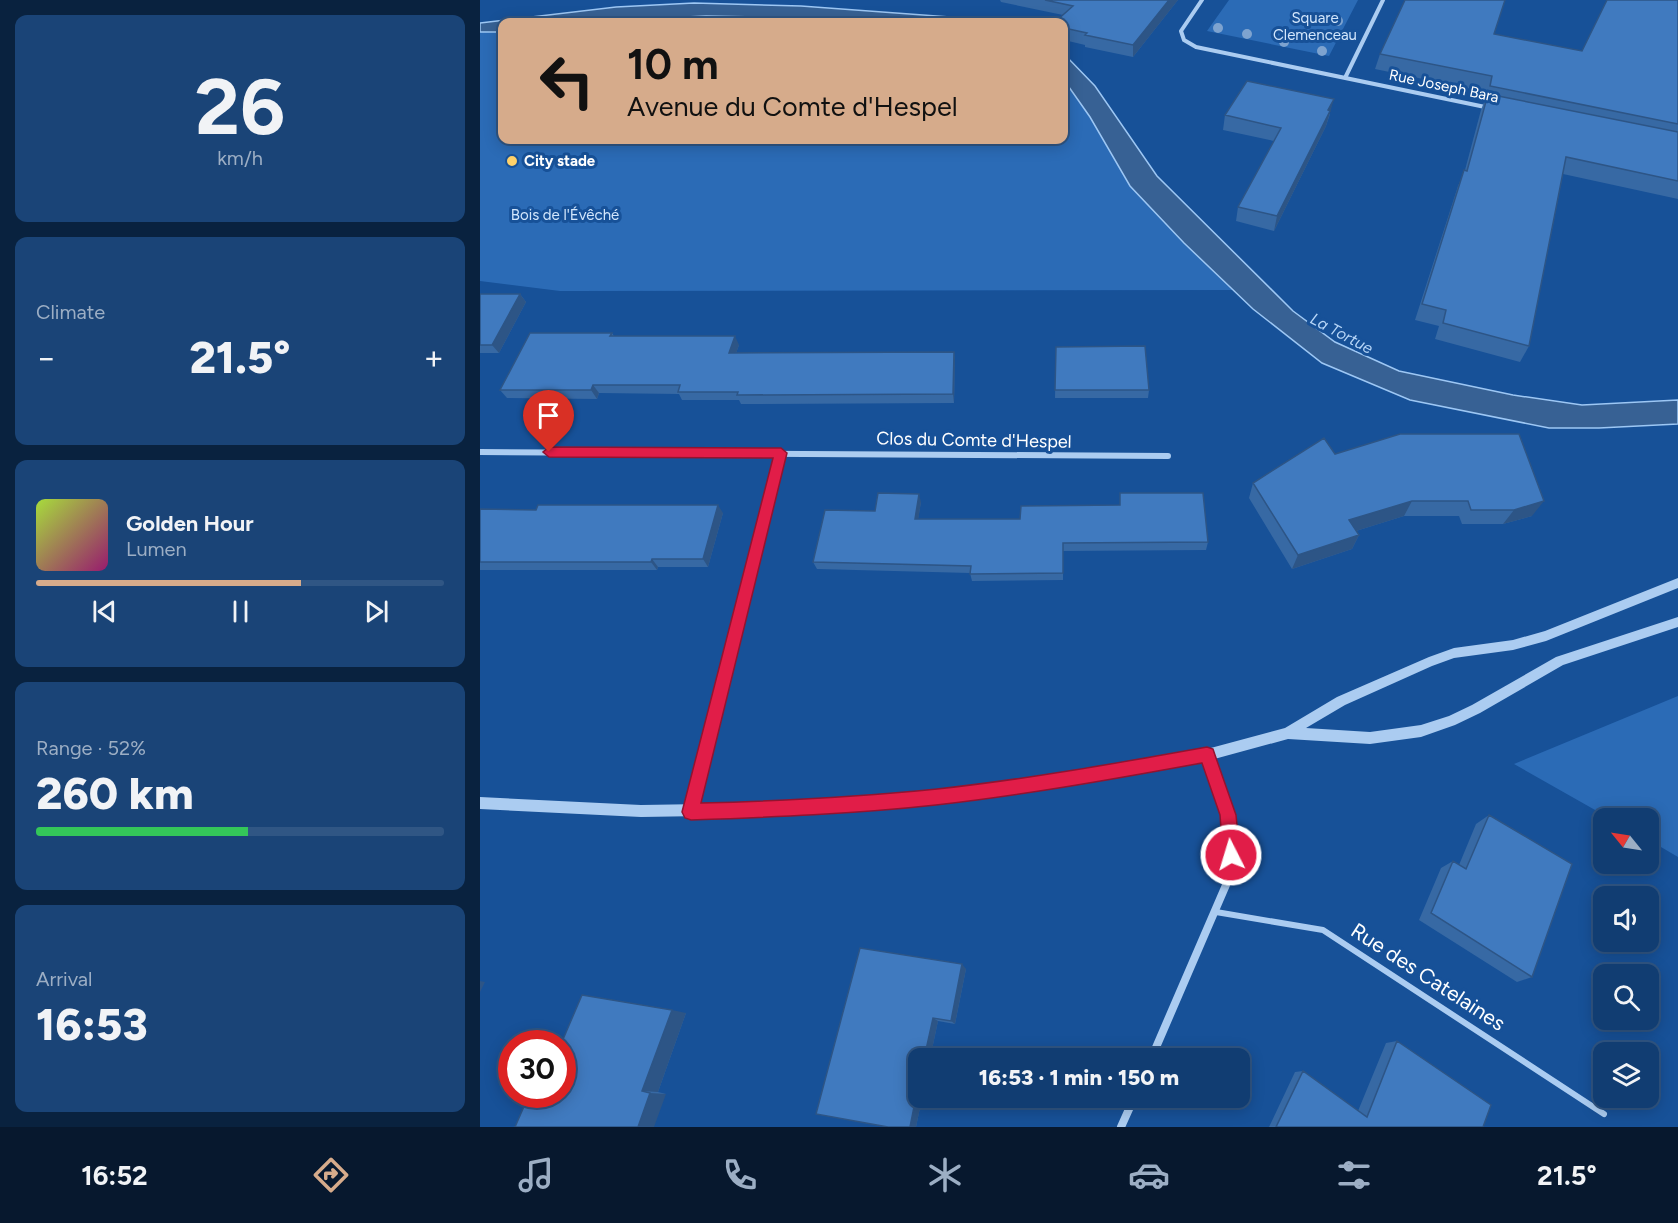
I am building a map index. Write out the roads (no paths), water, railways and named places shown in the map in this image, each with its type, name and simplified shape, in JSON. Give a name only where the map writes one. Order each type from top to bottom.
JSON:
[{"type":"street","name":"Rue Joseph Bara","points":[[1202,0],[1180,31],[1180,36],[1189,44],[1493,108]]},
{"type":"street","points":[[1345,78],[1383,0]]},
{"type":"street","name":"Clos du Comte d'Hespel","points":[[480,452],[1168,456]]},
{"type":"street","points":[[691,812],[781,453]]},
{"type":"street","points":[[480,803],[589,810],[691,812],[818,808],[938,797],[1207,755],[1288,733],[1341,701],[1402,672],[1454,653],[1513,645],[1546,636],[1678,583]]},
{"type":"street","points":[[1288,733],[1370,738],[1420,731],[1451,721],[1476,709],[1560,661],[1678,622]]},
{"type":"street","points":[[1156,1048],[1226,885],[1231,855],[1228,815],[1207,755]]},
{"type":"street","points":[[1121,1127],[1130,1108]]},
{"type":"lane","name":"Rue des Catelaines","points":[[1216,912],[1323,930],[1604,1114]]},
{"type":"place","name":"City stade","points":[[512,161]]},
{"type":"park label","name":"Square Clemenceau","points":[[1315,26]]},
{"type":"park label","name":"Bois de l'Évêché","points":[[565,215]]},
{"type":"water label","name":"La Tortue","points":[[1342,333]]}]
